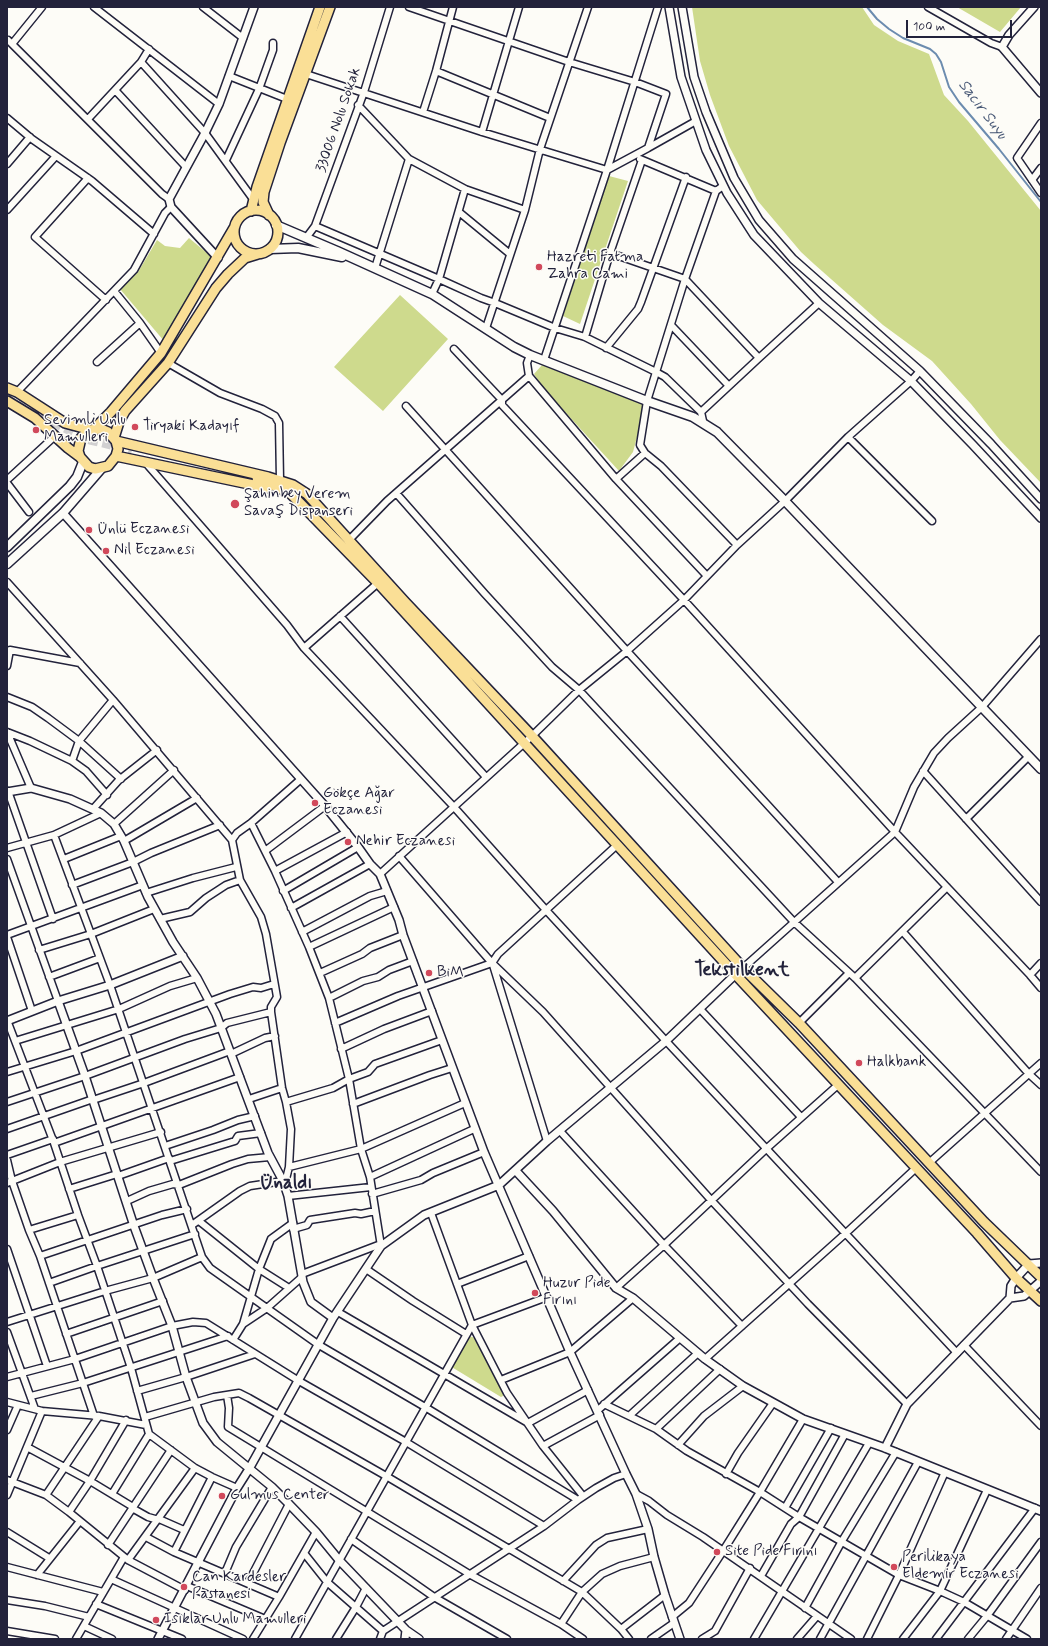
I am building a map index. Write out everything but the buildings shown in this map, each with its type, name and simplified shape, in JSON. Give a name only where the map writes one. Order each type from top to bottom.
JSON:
[{"type":"main road","points":[[251,211],[253,199],[320,7]]},
{"type":"main road","points":[[270,249],[277,238],[276,225],[263,202],[264,192],[330,7]]},
{"type":"main road","points":[[7,547],[70,486],[77,477],[81,460],[78,451],[81,438],[111,412],[161,353],[218,258],[238,220],[244,214],[251,211],[264,212],[269,215]]},
{"type":"main road","points":[[276,225],[432,294],[514,347],[530,355],[703,422],[717,432],[785,501],[1041,769]]},
{"type":"main road","points":[[234,228],[234,235],[240,247],[252,254],[258,254]]},
{"type":"main road","points":[[7,564],[63,513],[102,468],[113,462],[118,449],[115,439],[119,422],[125,411],[168,363],[216,288],[228,274],[246,258],[270,249],[298,248],[360,262]]},
{"type":"main road","points":[[7,388],[17,392],[64,423],[92,430],[104,431],[115,439],[280,480],[293,485],[307,494],[405,602],[532,736],[839,1084],[977,1233],[1016,1278],[1030,1292],[1041,1300]]},
{"type":"main road","points":[[9,405],[35,418],[89,467],[102,468]]},
{"type":"main road","points":[[132,450],[293,485]]},
{"type":"main road","points":[[116,456],[255,484],[287,494],[298,501]]},
{"type":"main road","points":[[257,478],[290,493],[298,501],[378,583],[617,845],[739,971],[799,1023],[930,1162],[984,1222],[1041,1277]]},
{"type":"street","points":[[42,7],[10,42],[168,199],[171,207],[218,258]]},
{"type":"street","points":[[94,7],[219,104]]},
{"type":"street","points":[[203,7],[243,38]]},
{"type":"street","points":[[168,199],[205,133],[219,104],[254,7]]},
{"type":"street","name":"33006 Nolu Sokak","points":[[306,238],[315,226],[364,92],[390,7]]},
{"type":"street","points":[[409,7],[481,30],[569,62],[635,82],[666,94],[648,148]]},
{"type":"street","points":[[423,112],[453,7]]},
{"type":"street","points":[[482,132],[519,7]]},
{"type":"street","points":[[486,328],[525,210],[540,148],[588,7]]},
{"type":"street","points":[[544,360],[607,170],[658,7]]},
{"type":"street","points":[[669,7],[681,77],[706,150],[723,186],[754,234],[819,303],[911,381],[1041,518]]},
{"type":"street","points":[[682,7],[694,77],[706,112],[734,178],[759,220],[793,259],[920,371],[991,444],[1041,499]]},
{"type":"street","points":[[928,7],[991,43],[1002,47],[1041,94]]},
{"type":"street","points":[[1002,47],[1009,35],[1034,7]]},
{"type":"street","points":[[226,160],[259,89],[273,50],[272,43]]},
{"type":"street","points":[[88,119],[141,62],[149,49]]},
{"type":"street","points":[[141,62],[205,133],[253,199]]},
{"type":"street","points":[[436,70],[550,118]]},
{"type":"street","points":[[306,74],[482,132],[540,148],[607,170],[696,122]]},
{"type":"street","points":[[229,76],[287,99]]},
{"type":"street","points":[[115,90],[186,167]]},
{"type":"street","points":[[358,105],[409,159],[465,189],[525,210]]},
{"type":"street","points":[[7,118],[30,138],[88,178],[154,234]]},
{"type":"street","points":[[1041,123],[1017,158],[1041,193]]},
{"type":"street","points":[[7,164],[30,138]]},
{"type":"street","points":[[7,210],[56,156]]},
{"type":"street","points":[[633,156],[716,190]]},
{"type":"street","points":[[375,268],[409,159]]},
{"type":"street","points":[[585,337],[610,253],[642,160]]},
{"type":"street","points":[[1032,180],[1041,168]]},
{"type":"street","points":[[606,348],[638,309],[686,177]]},
{"type":"street","points":[[88,178],[35,237],[106,300]]},
{"type":"street","points":[[723,186],[716,190],[685,279],[647,401],[640,445],[645,453],[661,466],[737,545]]},
{"type":"street","points":[[432,294],[439,279],[465,189]]},
{"type":"street","points":[[17,392],[134,270],[165,212],[171,207]]},
{"type":"street","points":[[459,212],[510,254]]},
{"type":"street","points":[[315,226],[481,298],[555,328],[585,337],[656,372],[665,377],[701,412],[703,422]]},
{"type":"street","points":[[610,253],[685,279],[759,358]]},
{"type":"street","points":[[114,291],[140,323],[161,353]]},
{"type":"street","points":[[701,412],[819,303]]},
{"type":"street","points":[[97,362],[140,323]]},
{"type":"street","points":[[671,325],[729,386]]},
{"type":"street","points":[[454,349],[502,400],[502,405],[684,600],[895,832],[1041,988]]},
{"type":"street","points":[[530,355],[527,363],[529,376],[616,479],[707,576]]},
{"type":"street","points":[[168,363],[220,393],[262,409],[275,416],[279,423],[280,480]]},
{"type":"street","points":[[380,874],[398,856],[532,736],[579,690],[627,651],[684,600],[737,545],[785,501],[848,437],[911,381],[920,371]]},
{"type":"street","points":[[349,540],[396,492],[529,376]]},
{"type":"street","points":[[406,406],[414,417],[446,449],[627,651],[838,882]]},
{"type":"street","points":[[7,480],[55,436]]},
{"type":"street","points":[[848,437],[932,521]]},
{"type":"street","points":[[616,479],[645,453]]},
{"type":"street","points":[[145,462],[287,625],[304,648],[454,807],[546,910],[766,1149],[957,1353]]},
{"type":"street","points":[[7,483],[29,512]]},
{"type":"street","points":[[396,492],[485,594],[552,667],[579,690],[794,922],[855,978],[1041,1172]]},
{"type":"street","points":[[63,513],[325,806],[347,832],[370,864],[380,874],[414,961],[474,1129],[570,1352],[636,1494],[648,1529],[665,1595],[680,1639]]},
{"type":"street","points":[[7,582],[157,750],[232,840],[236,855],[236,867],[240,880],[261,917],[277,997],[271,1007],[271,1012],[282,1088],[291,1129],[289,1166],[286,1179],[283,1181],[250,1186],[240,1191],[192,1225]]},
{"type":"street","points":[[304,648],[378,583]]},
{"type":"street","points":[[340,616],[486,777]]},
{"type":"street","points":[[31,1396],[83,1383],[230,1338],[243,1324],[267,1308],[302,1276],[381,1245],[424,1215],[499,1185],[547,1141],[666,1040],[739,971],[895,832],[923,771],[934,753],[982,706],[1041,639]]},
{"type":"street","points":[[7,666],[10,650],[80,663]]},
{"type":"street","points":[[7,697],[32,707],[79,742],[121,779]]},
{"type":"street","points":[[72,761],[79,742],[113,700]]},
{"type":"street","points":[[7,732],[72,761],[86,771],[107,795]]},
{"type":"street","points":[[7,732],[31,788]]},
{"type":"street","points":[[93,809],[121,779],[157,750]]},
{"type":"street","points":[[966,819],[1028,756]]},
{"type":"street","points":[[114,824],[174,770]]},
{"type":"street","points":[[923,771],[1041,902]]},
{"type":"street","points":[[232,840],[237,833],[251,823],[301,779]]},
{"type":"street","points":[[54,919],[8,791],[31,788],[70,799],[101,813],[114,824],[123,839],[154,909],[197,978],[210,1002],[231,1052],[270,1157],[283,1181],[288,1196],[302,1276],[311,1302],[444,1373],[528,1423]]},
{"type":"street","points":[[64,859],[123,839],[197,798]]},
{"type":"street","points":[[265,851],[325,806]]},
{"type":"street","points":[[7,848],[54,835],[101,813]]},
{"type":"street","points":[[158,1639],[237,1488],[262,1447],[335,1315],[381,1245],[370,1177],[361,1149],[349,1079],[329,998],[309,946],[283,891],[276,871],[251,823]]},
{"type":"street","points":[[72,885],[133,862],[151,853],[220,825]]},
{"type":"street","points":[[276,871],[347,832]]},
{"type":"street","points":[[54,835],[119,1008],[202,1257],[210,1268],[319,1345],[581,1498]]},
{"type":"street","points":[[335,1023],[398,996],[492,964],[498,954],[617,845]]},
{"type":"street","points":[[283,891],[358,847]]},
{"type":"street","points":[[398,856],[492,964],[543,1012],[711,1200],[790,1284],[907,1404]]},
{"type":"street","points":[[7,859],[93,1099],[134,1226],[153,1278],[163,1300],[181,1353],[186,1377],[203,1423],[216,1442],[272,1487],[316,1532],[339,1560],[406,1630],[419,1639]]},
{"type":"street","points":[[291,908],[370,864]]},
{"type":"street","points":[[146,893],[193,878],[236,867]]},
{"type":"street","points":[[160,920],[190,912],[206,898],[226,886],[240,880]]},
{"type":"street","points":[[32,1011],[7,936],[143,885]]},
{"type":"street","points":[[855,978],[947,887]]},
{"type":"street","points":[[302,932],[362,900],[386,891]]},
{"type":"street","points":[[309,946],[394,907]]},
{"type":"street","points":[[39,950],[91,934],[154,909]]},
{"type":"street","points":[[903,932],[1041,1086]]},
{"type":"street","points":[[320,973],[362,954],[370,948],[403,935]]},
{"type":"street","points":[[183,956],[7,1021],[44,1115],[97,1266],[131,1368],[149,1434],[195,1468],[212,1478],[237,1488]]},
{"type":"street","points":[[49,977],[100,958]]},
{"type":"street","points":[[329,998],[363,981],[378,977],[389,970],[414,961]]},
{"type":"street","points":[[1030,975],[1041,963]]},
{"type":"street","points":[[492,964],[547,1141]]},
{"type":"street","points":[[799,1023],[849,973]]},
{"type":"street","points":[[15,1041],[119,1008],[170,986],[197,978]]},
{"type":"street","points":[[7,1072],[76,1051],[253,987],[261,988],[274,984]]},
{"type":"street","points":[[700,1009],[801,1117]]},
{"type":"street","points":[[7,1102],[85,1076],[191,1037],[221,1028],[227,1023],[271,1012]]},
{"type":"street","points":[[341,1049],[384,1029],[432,1012]]},
{"type":"street","points":[[7,1128],[93,1099],[144,1084],[265,1038],[275,1036]]},
{"type":"street","points":[[286,1102],[334,1088],[349,1079],[368,1072],[375,1064],[442,1040]]},
{"type":"street","points":[[930,1162],[1041,1063]]},
{"type":"street","points":[[353,1104],[452,1068]]},
{"type":"street","points":[[7,1155],[153,1108],[240,1077]]},
{"type":"street","points":[[616,1288],[664,1246],[766,1149],[839,1084]]},
{"type":"street","points":[[249,1099],[282,1088]]},
{"type":"street","points":[[289,1166],[361,1149],[465,1103]]},
{"type":"street","points":[[166,1146],[238,1120],[255,1116]]},
{"type":"street","points":[[370,1177],[474,1129]]},
{"type":"street","points":[[560,1131],[664,1246],[742,1326]]},
{"type":"street","points":[[10,1182],[60,1162],[109,1149],[161,1132]]},
{"type":"street","points":[[69,1189],[235,1141],[238,1136],[261,1132]]},
{"type":"street","points":[[372,1194],[421,1180],[433,1173],[484,1152]]},
{"type":"street","points":[[127,1201],[149,1191],[173,1184],[179,1185],[232,1164],[270,1157]]},
{"type":"street","points":[[7,1160],[10,1182],[40,1256],[83,1383],[97,1416]]},
{"type":"street","points":[[705,1359],[790,1284],[916,1168]]},
{"type":"street","points":[[516,1171],[553,1211],[616,1288],[633,1298],[705,1359],[743,1386],[803,1419],[896,1452],[1038,1510],[936,1639]]},
{"type":"street","points":[[288,1196],[371,1187]]},
{"type":"street","points":[[40,1256],[134,1226],[162,1215],[187,1209]]},
{"type":"street","points":[[243,1324],[259,1269],[271,1239],[293,1226],[307,1225],[310,1220],[375,1211]]},
{"type":"street","points":[[431,1213],[472,1325],[515,1406],[528,1423],[542,1446],[581,1498]]},
{"type":"street","points":[[29,1230],[78,1215]]},
{"type":"street","points":[[199,1221],[259,1269],[289,1288]]},
{"type":"street","points":[[49,1283],[195,1234]]},
{"type":"street","points":[[7,1249],[47,1366]]},
{"type":"street","points":[[457,1284],[529,1256]]},
{"type":"street","points":[[7,1322],[105,1291],[153,1278],[202,1257]]},
{"type":"street","points":[[1010,1298],[1011,1286],[1016,1278],[1029,1264],[1041,1263]]},
{"type":"street","points":[[366,1269],[413,1301],[466,1334]]},
{"type":"street","points":[[885,1448],[907,1404],[1010,1298],[1024,1296],[1041,1281]]},
{"type":"street","points":[[295,1639],[366,1510],[472,1325],[547,1298]]},
{"type":"street","points":[[501,1380],[570,1352],[633,1298]]},
{"type":"street","points":[[66,1334],[163,1300]]},
{"type":"street","points":[[7,1377],[75,1359],[172,1326],[193,1322],[206,1323],[299,1381],[406,1442],[544,1526]]},
{"type":"street","points":[[7,1332],[35,1409]]},
{"type":"street","points":[[542,1446],[599,1413],[604,1404],[680,1338]]},
{"type":"street","points":[[964,1345],[1041,1426]]},
{"type":"street","points":[[629,1416],[698,1353]]},
{"type":"street","points":[[137,1391],[186,1377],[255,1354]]},
{"type":"street","points":[[656,1429],[720,1369]]},
{"type":"street","points":[[678,1445],[704,1416],[743,1386]]},
{"type":"street","points":[[528,1423],[588,1390]]},
{"type":"street","points":[[145,1417],[238,1393],[386,1476],[508,1550],[582,1592],[621,1629],[629,1639]]},
{"type":"street","points":[[227,1395],[229,1408],[228,1427],[471,1575],[561,1624],[583,1639]]},
{"type":"street","points":[[7,1402],[42,1411],[97,1416],[126,1420],[146,1425]]},
{"type":"street","points":[[726,1474],[738,1453],[773,1403]]},
{"type":"street","points":[[604,1404],[656,1429],[678,1445],[726,1474],[760,1492],[799,1517],[899,1575],[940,1590],[964,1602],[1027,1639]]},
{"type":"street","points":[[7,1430],[18,1405]]},
{"type":"street","points":[[500,1406],[515,1406]]},
{"type":"street","points":[[7,1495],[10,1481],[27,1447],[42,1411]]},
{"type":"street","points":[[46,1496],[97,1416]]},
{"type":"street","points":[[651,1639],[673,1620],[688,1603],[760,1492],[803,1419]]},
{"type":"street","points":[[69,1512],[90,1481],[126,1420]]},
{"type":"street","points":[[786,1508],[831,1428]]},
{"type":"street","points":[[112,1494],[149,1434]]},
{"type":"street","points":[[761,1576],[791,1524],[799,1517],[844,1434]]},
{"type":"street","points":[[754,1639],[870,1442]]},
{"type":"street","points":[[27,1447],[90,1481],[148,1517],[158,1519],[184,1530]]},
{"type":"street","points":[[108,1545],[172,1450]]},
{"type":"street","points":[[805,1608],[842,1541],[896,1452]]},
{"type":"street","points":[[820,1639],[918,1462]]},
{"type":"street","points":[[76,1639],[111,1579],[126,1559],[146,1537],[195,1468]]},
{"type":"street","points":[[867,1639],[899,1575],[945,1472]]},
{"type":"street","points":[[380,1639],[383,1631],[544,1526],[581,1498],[614,1478],[626,1474]]},
{"type":"street","points":[[174,1552],[212,1478]]},
{"type":"street","points":[[10,1481],[46,1496],[69,1512],[126,1559],[186,1588],[265,1619]]},
{"type":"street","points":[[224,1573],[236,1547],[272,1487]]},
{"type":"street","points":[[903,1639],[940,1590],[987,1490]]},
{"type":"street","points":[[636,1494],[649,1501],[667,1515],[703,1536],[851,1639]]},
{"type":"street","points":[[248,1583],[289,1504]]},
{"type":"street","points":[[37,1574],[80,1521]]},
{"type":"street","points":[[563,1581],[596,1545],[607,1538],[648,1529]]},
{"type":"street","points":[[7,1532],[49,1558]]},
{"type":"street","points":[[253,1639],[316,1532]]},
{"type":"street","points":[[146,1537],[174,1552],[279,1597]]},
{"type":"street","points":[[351,1539],[434,1597],[507,1639]]},
{"type":"street","points":[[968,1639],[987,1616],[1041,1542]]},
{"type":"street","points":[[304,1553],[327,1582],[383,1631]]},
{"type":"street","points":[[561,1624],[582,1592],[602,1574],[620,1566],[654,1557]]},
{"type":"street","points":[[7,1567],[103,1592]]},
{"type":"street","points":[[702,1639],[715,1631],[750,1568]]},
{"type":"street","points":[[111,1579],[243,1639]]},
{"type":"street","points":[[336,1639],[366,1588]]},
{"type":"street","points":[[1006,1639],[1041,1588]]},
{"type":"street","points":[[621,1629],[665,1595]]},
{"type":"street","points":[[7,1600],[45,1606],[89,1617]]},
{"type":"street","points":[[96,1604],[182,1639]]},
{"type":"street","points":[[797,1639],[817,1616]]},
{"type":"street","points":[[84,1626],[112,1639]]},
{"type":"street","points":[[405,1639],[406,1630]]},
{"type":"street","points":[[7,1631],[55,1639]]},
{"type":"green space","points":[[692,7],[862,7],[874,25],[898,41],[929,54],[944,95],[968,121],[1041,211],[1041,483],[1000,440],[971,404],[932,361],[883,325],[814,264],[801,252],[757,200],[729,146],[710,95],[700,61]]},
{"type":"green space","points":[[957,7],[1021,7],[1000,32]]},
{"type":"green space","points":[[609,176],[628,181],[580,324],[563,316]]},
{"type":"green space","points":[[189,238],[213,258],[164,341],[120,289],[138,272],[157,240],[165,246],[180,248]]},
{"type":"green space","points":[[400,295],[448,339],[383,411],[334,367]]},
{"type":"green space","points":[[542,365],[643,404],[642,418],[633,452],[619,471],[544,389],[534,374]]},
{"type":"green space","points":[[468,1336],[476,1338],[503,1391],[503,1396],[501,1397],[450,1366]]},
{"type":"waterway","name":"Sacır Suyu","points":[[867,7],[877,19],[889,29],[903,38],[930,49],[936,54],[941,62],[949,87],[959,102],[1041,202]]},
{"type":"tunnel","points":[[7,394],[33,407],[58,425],[90,440],[132,450]]},
{"type":"place","name":"Hazreti Fatma Zahra Cami","points":[[539,267]]},
{"type":"place","name":"Tiryaki Kadayıf","points":[[135,427]]},
{"type":"place","name":"Sevimli Unlu Mamulleri","points":[[36,430]]},
{"type":"place","name":"Şahinbey Verem Savaş Dispanseri","points":[[235,504]]},
{"type":"place","name":"Ünlü Eczanesi","points":[[89,530]]},
{"type":"place","name":"Nil Eczanesi","points":[[106,551]]},
{"type":"place","name":"Gökçe Ağar Eczanesi","points":[[315,803]]},
{"type":"place","name":"Nehir Eczanesi","points":[[348,842]]},
{"type":"place","name":"BiM","points":[[429,973]]},
{"type":"place","name":"Halkbank","points":[[859,1063]]},
{"type":"place","name":"Huzur Pide Fırını","points":[[535,1293]]},
{"type":"place","name":"Gulmus Center","points":[[222,1496]]},
{"type":"place","name":"Site Pide Fırını","points":[[717,1552]]},
{"type":"place","name":"Perilikaya Eldemir Eczanesi","points":[[894,1567]]},
{"type":"place","name":"Can Kardesler Pastanesi","points":[[184,1587]]},
{"type":"place","name":"Isıklar Unlu Mamulleri","points":[[156,1620]]},
{"type":"district","name":"Tekstilkent","points":[[742,971]]},
{"type":"district","name":"Ünaldı","points":[[286,1184]]}]
